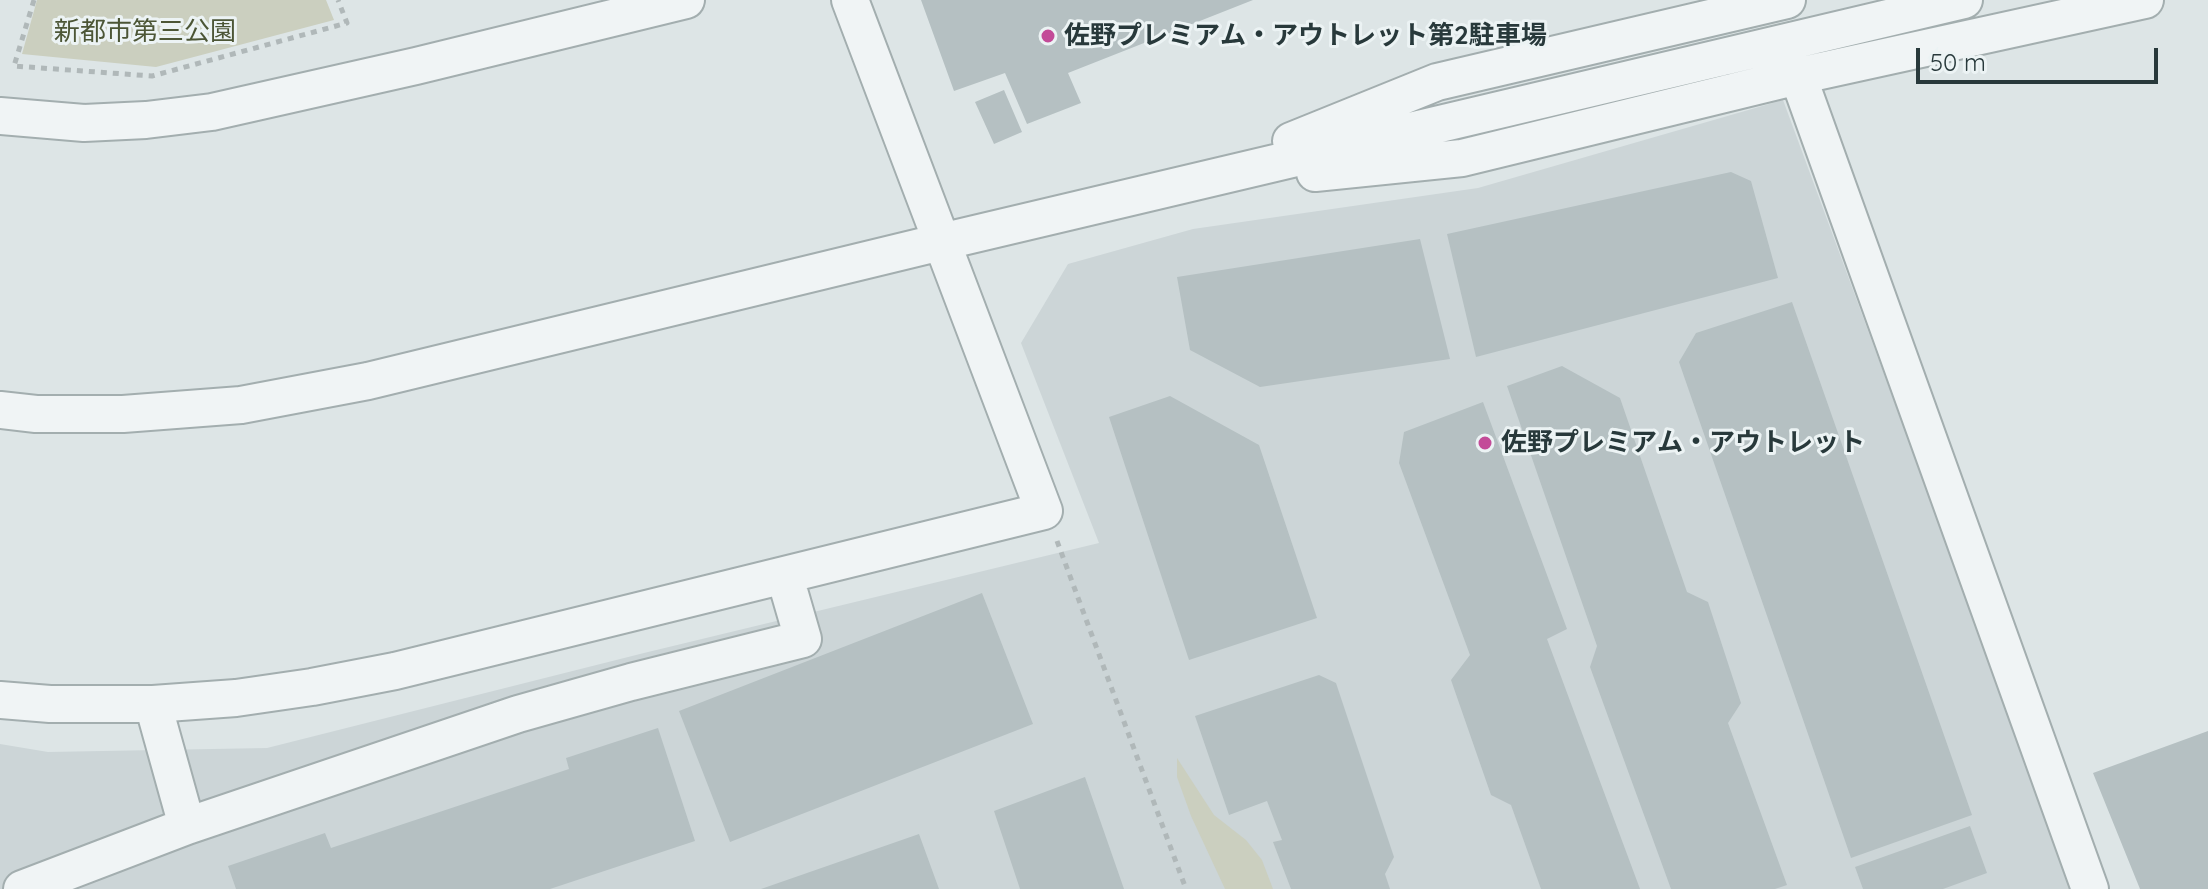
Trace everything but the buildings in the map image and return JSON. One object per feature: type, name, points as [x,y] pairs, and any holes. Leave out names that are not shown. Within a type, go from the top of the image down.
[{"type":"street","points":[[0,116],[84,123],[212,112],[686,0]]},
{"type":"street","points":[[0,700],[50,704],[153,704],[236,698],[312,687],[395,671],[1044,511],[850,0]]},
{"type":"street","points":[[0,410],[36,414],[123,414],[241,405],[368,381],[1964,0]]},
{"type":"street","points":[[1174,188],[1462,158],[1798,76],[2145,0]]},
{"type":"street","points":[[1174,188],[1437,82],[1779,1]]},
{"type":"street","points":[[1798,76],[2090,889]]},
{"type":"street","points":[[22,889],[187,826],[518,714],[803,639],[785,577]]},
{"type":"street","points":[[153,704],[187,826]]},
{"type":"path","points":[[34,0],[14,66],[152,76],[347,23],[338,0]]},
{"type":"path","points":[[1044,511],[1186,889]]},
{"type":"shaded area","name":"佐野プレミアム・アウトレット","points":[[1783,100],[2074,889],[0,889],[0,744],[48,752],[267,748],[1099,543],[1021,343],[1068,264],[1193,229],[1478,188]]},
{"type":"green space","name":"新都市第三公園","points":[[37,0],[326,0],[334,20],[156,67],[22,54]]},
{"type":"green space","points":[[1177,758],[1214,815],[1246,840],[1262,860],[1273,889],[1225,889],[1191,816],[1177,777]]},
{"type":"place","name":"佐野プレミアム・アウトレット第2駐車場","points":[[1048,36]]},
{"type":"place","name":"佐野プレミアム・アウトレット","points":[[1485,443]]}]
